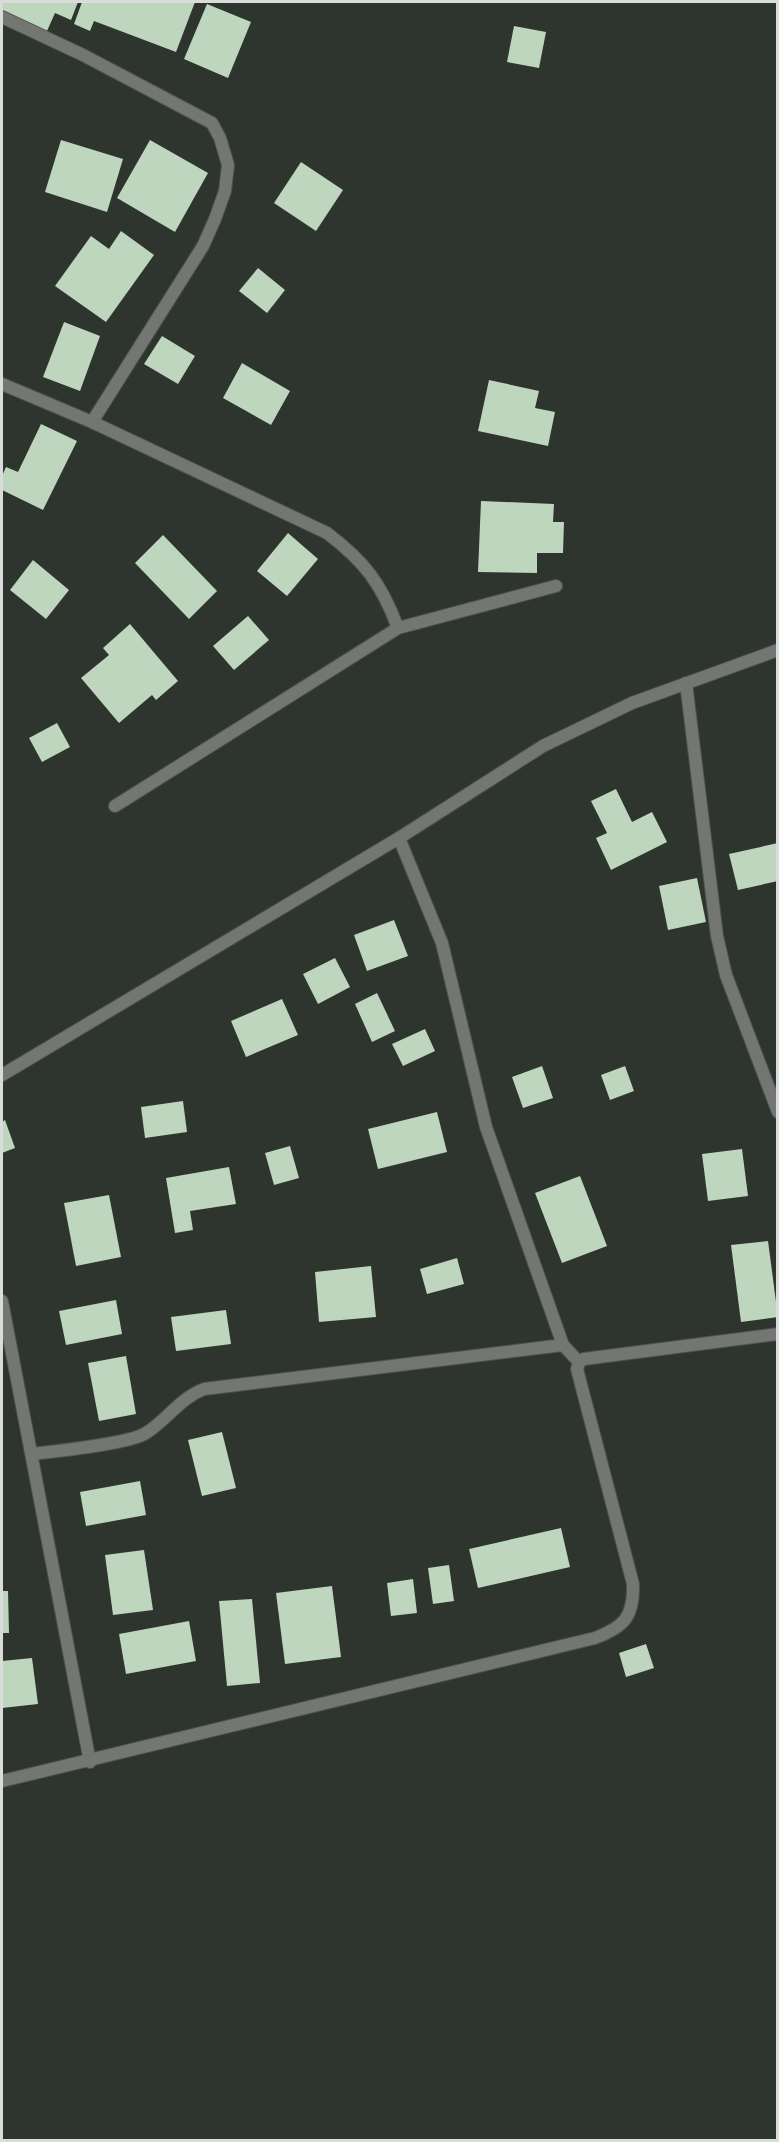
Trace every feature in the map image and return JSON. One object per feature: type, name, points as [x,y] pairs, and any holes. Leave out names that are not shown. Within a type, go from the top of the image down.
[{"type":"street","points":[[2,17],[83,55],[212,123],[220,138],[228,165],[225,191],[203,246],[92,422]]},
{"type":"street","points":[[2,384],[92,422],[327,533],[356,555],[373,575],[388,601],[398,628]]},
{"type":"street","points":[[116,806],[398,628],[556,586]]},
{"type":"street","points":[[2,1075],[399,838],[543,746],[632,703],[777,650]]},
{"type":"street","points":[[686,683],[717,936],[726,975],[777,1112]]},
{"type":"street","points":[[399,838],[442,943],[486,1127],[563,1345],[579,1362]]},
{"type":"street","points":[[2,1301],[90,1762]]},
{"type":"street","points":[[2,1781],[90,1762],[612,1632],[626,1620],[634,1603],[633,1584],[577,1370],[579,1362],[584,1359],[777,1334]]},
{"type":"street","points":[[32,1454],[129,1439],[145,1434],[191,1394],[204,1389],[563,1345]]},
{"type":"building","points":[[2,2],[78,2],[71,20],[55,13],[47,31],[2,12]]},
{"type":"building","points":[[82,2],[195,2],[176,52],[94,21],[90,31],[74,24]]},
{"type":"building","points":[[207,4],[251,22],[228,78],[184,59]]},
{"type":"building","points":[[514,26],[546,32],[539,68],[507,62]]},
{"type":"building","points":[[61,140],[123,159],[107,212],[45,192]]},
{"type":"building","points":[[150,140],[208,173],[175,232],[117,198]]},
{"type":"building","points":[[301,162],[343,190],[316,231],[274,203]]},
{"type":"building","points":[[121,231],[154,255],[106,322],[55,286],[91,236],[109,249]]},
{"type":"building","points":[[258,268],[285,290],[267,313],[239,291]]},
{"type":"building","points":[[64,322],[100,336],[80,391],[43,377]]},
{"type":"building","points":[[162,336],[195,356],[178,384],[144,364]]},
{"type":"building","points":[[242,363],[290,391],[271,425],[223,398]]},
{"type":"building","points":[[489,380],[539,391],[535,408],[555,412],[548,446],[478,431]]},
{"type":"building","points":[[41,424],[77,441],[43,510],[2,490],[2,476],[6,467],[18,472]]},
{"type":"building","points":[[481,501],[554,504],[553,522],[564,522],[563,553],[537,553],[537,573],[478,572]]},
{"type":"building","points":[[288,533],[318,559],[287,596],[257,571]]},
{"type":"building","points":[[163,535],[217,591],[189,619],[135,563]]},
{"type":"building","points":[[33,560],[69,590],[46,619],[10,590]]},
{"type":"building","points":[[248,616],[269,640],[234,670],[213,646]]},
{"type":"building","points":[[130,624],[178,681],[156,700],[152,695],[119,723],[81,678],[109,655],[103,648]]},
{"type":"building","points":[[57,723],[70,747],[42,762],[29,738]]},
{"type":"building","points":[[616,789],[632,822],[652,812],[667,842],[611,870],[596,838],[607,833],[591,801]]},
{"type":"building","points":[[778,843],[778,881],[738,890],[729,854]]},
{"type":"building","points":[[697,878],[706,922],[668,930],[659,886]]},
{"type":"building","points":[[394,920],[408,956],[367,971],[354,935]]},
{"type":"building","points":[[335,958],[350,987],[318,1004],[303,974]]},
{"type":"building","points":[[377,993],[395,1031],[372,1042],[355,1004]]},
{"type":"building","points":[[282,999],[298,1035],[246,1057],[231,1021]]},
{"type":"building","points":[[425,1029],[435,1051],[403,1066],[392,1044]]},
{"type":"building","points":[[542,1066],[553,1098],[523,1108],[512,1077]]},
{"type":"building","points":[[625,1066],[634,1091],[610,1100],[601,1075]]},
{"type":"building","points":[[183,1101],[187,1132],[145,1138],[141,1107]]},
{"type":"building","points":[[437,1112],[447,1152],[378,1169],[368,1129]]},
{"type":"building","points":[[5,1120],[15,1148],[2,1153],[2,1122]]},
{"type":"building","points":[[290,1146],[299,1178],[274,1185],[265,1153]]},
{"type":"building","points":[[742,1149],[748,1196],[708,1201],[702,1154]]},
{"type":"building","points":[[229,1167],[236,1204],[190,1211],[193,1230],[175,1233],[166,1178]]},
{"type":"building","points":[[580,1176],[607,1246],[562,1263],[535,1193]]},
{"type":"building","points":[[109,1195],[121,1257],[76,1266],[64,1203]]},
{"type":"building","points":[[768,1241],[778,1317],[741,1322],[731,1245]]},
{"type":"building","points":[[457,1258],[464,1284],[427,1294],[420,1269]]},
{"type":"building","points":[[371,1266],[376,1317],[319,1322],[315,1272]]},
{"type":"building","points":[[116,1300],[122,1334],[66,1345],[59,1311]]},
{"type":"building","points":[[226,1310],[231,1344],[176,1351],[171,1317]]},
{"type":"building","points":[[126,1356],[136,1414],[99,1421],[88,1363]]},
{"type":"building","points":[[222,1432],[236,1488],[202,1496],[188,1440]]},
{"type":"building","points":[[140,1481],[146,1515],[86,1526],[80,1492]]},
{"type":"building","points":[[561,1528],[570,1567],[478,1588],[469,1549]]},
{"type":"building","points":[[144,1550],[153,1610],[113,1615],[105,1555]]},
{"type":"building","points":[[449,1565],[454,1601],[433,1604],[428,1568]]},
{"type":"building","points":[[413,1579],[417,1613],[391,1616],[387,1583]]},
{"type":"building","points":[[332,1586],[341,1657],[285,1664],[276,1593]]},
{"type":"building","points":[[2,1591],[8,1591],[9,1633],[2,1633]]},
{"type":"building","points":[[252,1599],[260,1683],[227,1686],[219,1601]]},
{"type":"building","points":[[189,1621],[196,1661],[126,1674],[119,1634]]},
{"type":"building","points":[[646,1644],[654,1668],[626,1677],[619,1653]]},
{"type":"building","points":[[32,1658],[38,1704],[2,1708],[2,1661]]}]
